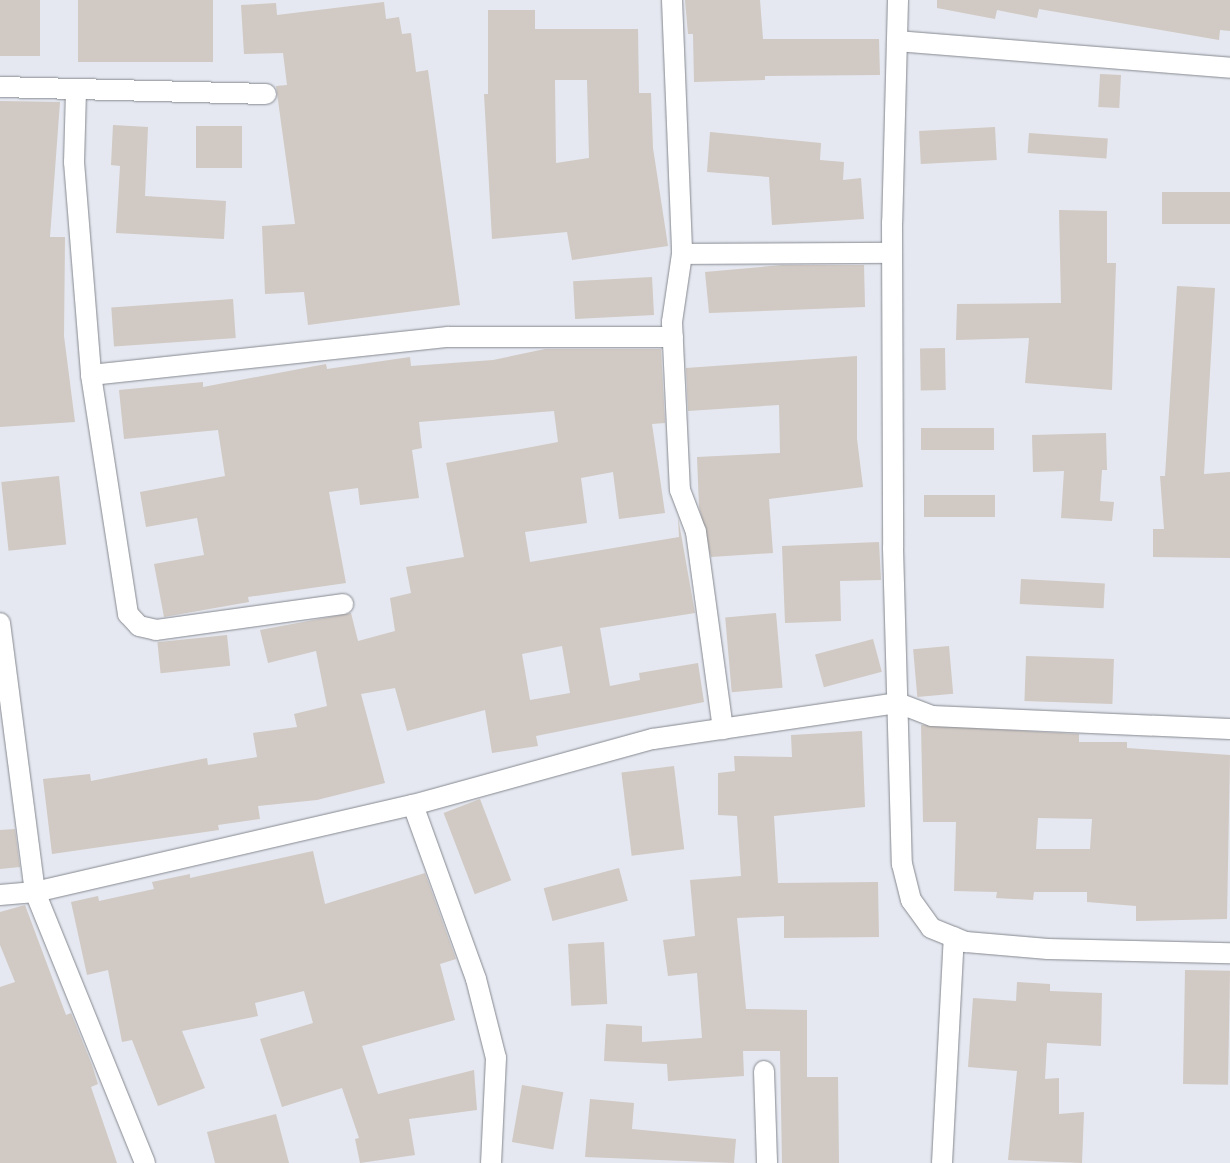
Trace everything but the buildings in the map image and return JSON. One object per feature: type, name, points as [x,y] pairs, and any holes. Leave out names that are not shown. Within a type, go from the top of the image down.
[{"type":"street","points":[[672,0],[682,254],[673,337],[680,490],[696,532],[723,729]]},
{"type":"street","points":[[898,0],[892,253],[898,703],[902,864],[911,900],[931,928],[954,937],[1048,949],[1230,953]]},
{"type":"street","points":[[897,41],[1230,68]]},
{"type":"street","points":[[0,87],[76,91],[266,94]]},
{"type":"street","points":[[76,91],[74,162],[91,375],[128,614],[138,626],[156,630],[343,604]]},
{"type":"street","points":[[682,254],[892,253]]},
{"type":"street","points":[[91,375],[448,337],[673,337]]},
{"type":"street","points":[[0,622],[35,892],[145,1163]]},
{"type":"street","points":[[0,895],[35,892],[413,805],[653,739],[898,703],[932,716],[1230,729]]},
{"type":"street","points":[[413,805],[476,979],[496,1058],[491,1163]]},
{"type":"street","points":[[942,1163],[954,937]]},
{"type":"street","points":[[764,1071],[767,1163]]}]
